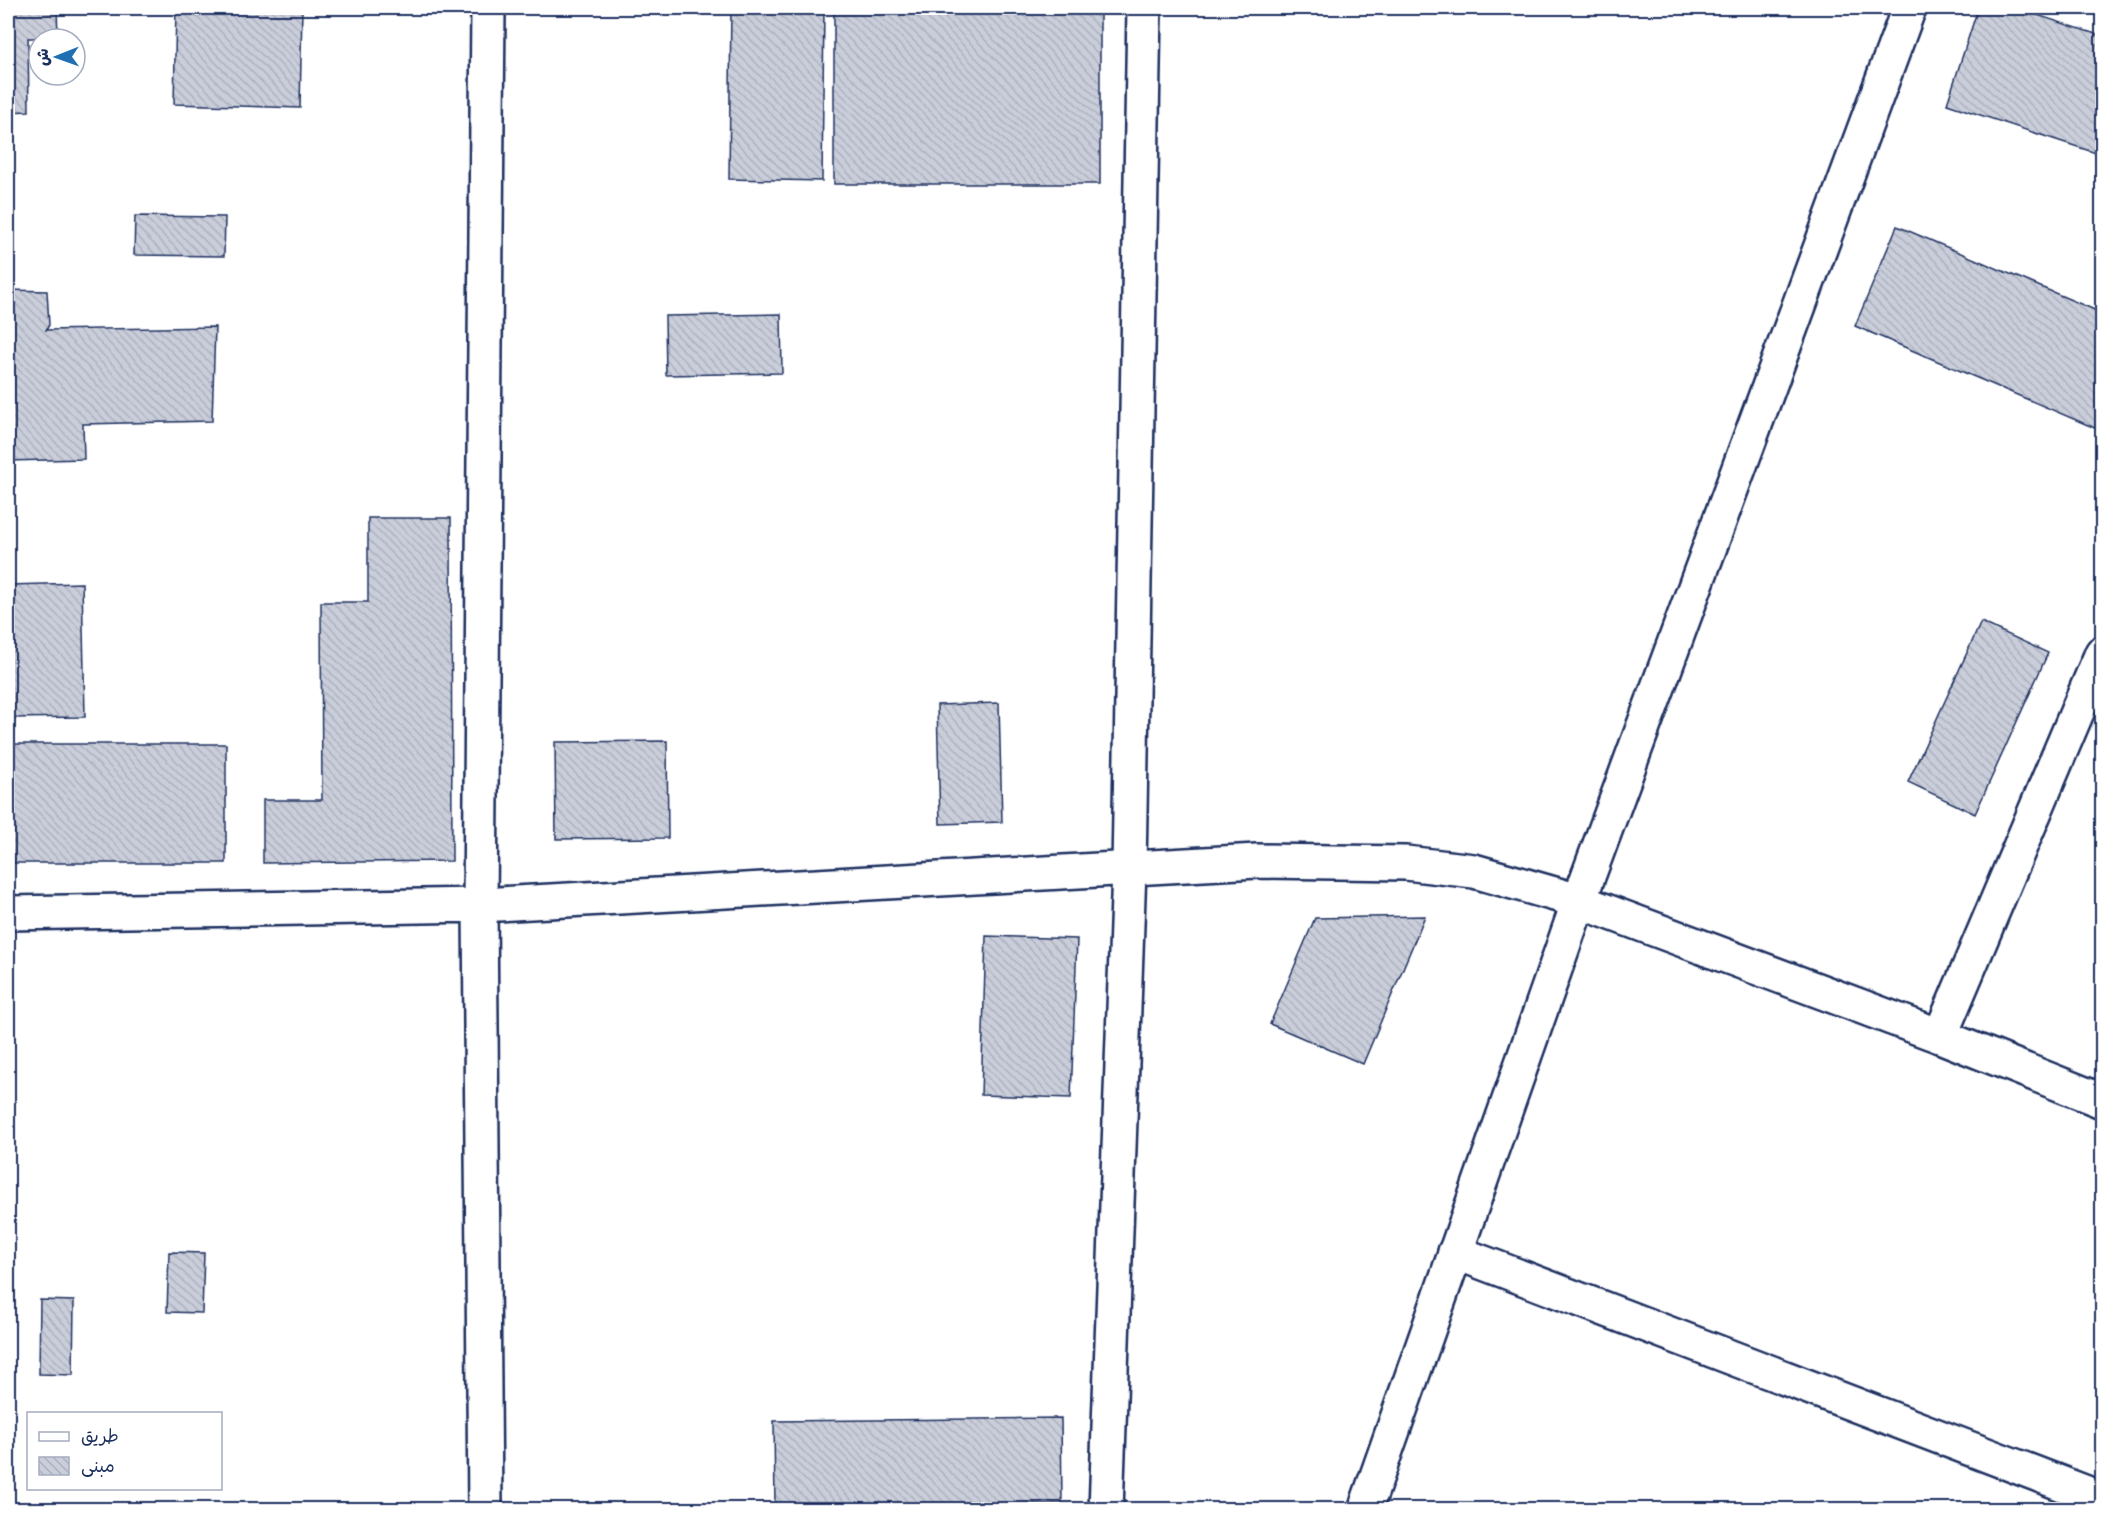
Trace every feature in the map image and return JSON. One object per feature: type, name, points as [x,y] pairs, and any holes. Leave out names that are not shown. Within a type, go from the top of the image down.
[{"type":"street","points":[[485,1509],[480,905],[488,8]]},
{"type":"street","points":[[1106,1509],[1129,869],[1144,8]]},
{"type":"street","points":[[1365,1509],[1579,901],[1909,8]]},
{"type":"street","points":[[1940,1036],[2103,653]]},
{"type":"street","points":[[8,913],[480,905],[1257,861],[1406,863],[1474,872],[1579,901],[1940,1036],[2103,1101]]},
{"type":"street","points":[[1455,1252],[2096,1496]]},
{"type":"building","points":[[8,8],[57,8],[58,27],[27,27],[29,111],[8,112]]},
{"type":"building","points":[[176,8],[302,8],[300,108],[174,104]]},
{"type":"building","points":[[731,8],[824,8],[822,181],[729,179]]},
{"type":"building","points":[[834,8],[1100,8],[1100,184],[834,184]]},
{"type":"building","points":[[1978,8],[2016,8],[2102,36],[2102,155],[1947,104]]},
{"type":"building","points":[[135,216],[225,217],[224,256],[134,255]]},
{"type":"building","points":[[1897,226],[2102,313],[2102,431],[1855,326]]},
{"type":"building","points":[[8,290],[47,291],[49,325],[46,330],[215,327],[212,421],[83,424],[84,459],[8,461]]},
{"type":"building","points":[[781,314],[782,373],[666,375],[665,316]]},
{"type":"building","points":[[368,518],[451,518],[452,861],[263,863],[263,800],[322,800],[321,602],[368,602]]},
{"type":"building","points":[[82,583],[85,717],[8,718],[8,585]]},
{"type":"building","points":[[1981,622],[2048,653],[1975,814],[1908,782]]},
{"type":"building","points":[[999,703],[1002,822],[940,824],[937,705]]},
{"type":"building","points":[[667,741],[668,838],[556,839],[555,742]]},
{"type":"building","points":[[8,744],[226,744],[226,863],[8,863]]},
{"type":"building","points":[[1425,916],[1363,1064],[1270,1024],[1315,918]]},
{"type":"building","points":[[986,936],[1077,939],[1071,1098],[981,1095]]},
{"type":"building","points":[[169,1252],[204,1253],[202,1313],[167,1312]]},
{"type":"building","points":[[40,1300],[74,1301],[73,1375],[39,1374]]},
{"type":"building","points":[[8,1328],[10,1374],[8,1374]]},
{"type":"building","points":[[1061,1418],[1062,1504],[775,1507],[774,1421]]}]
